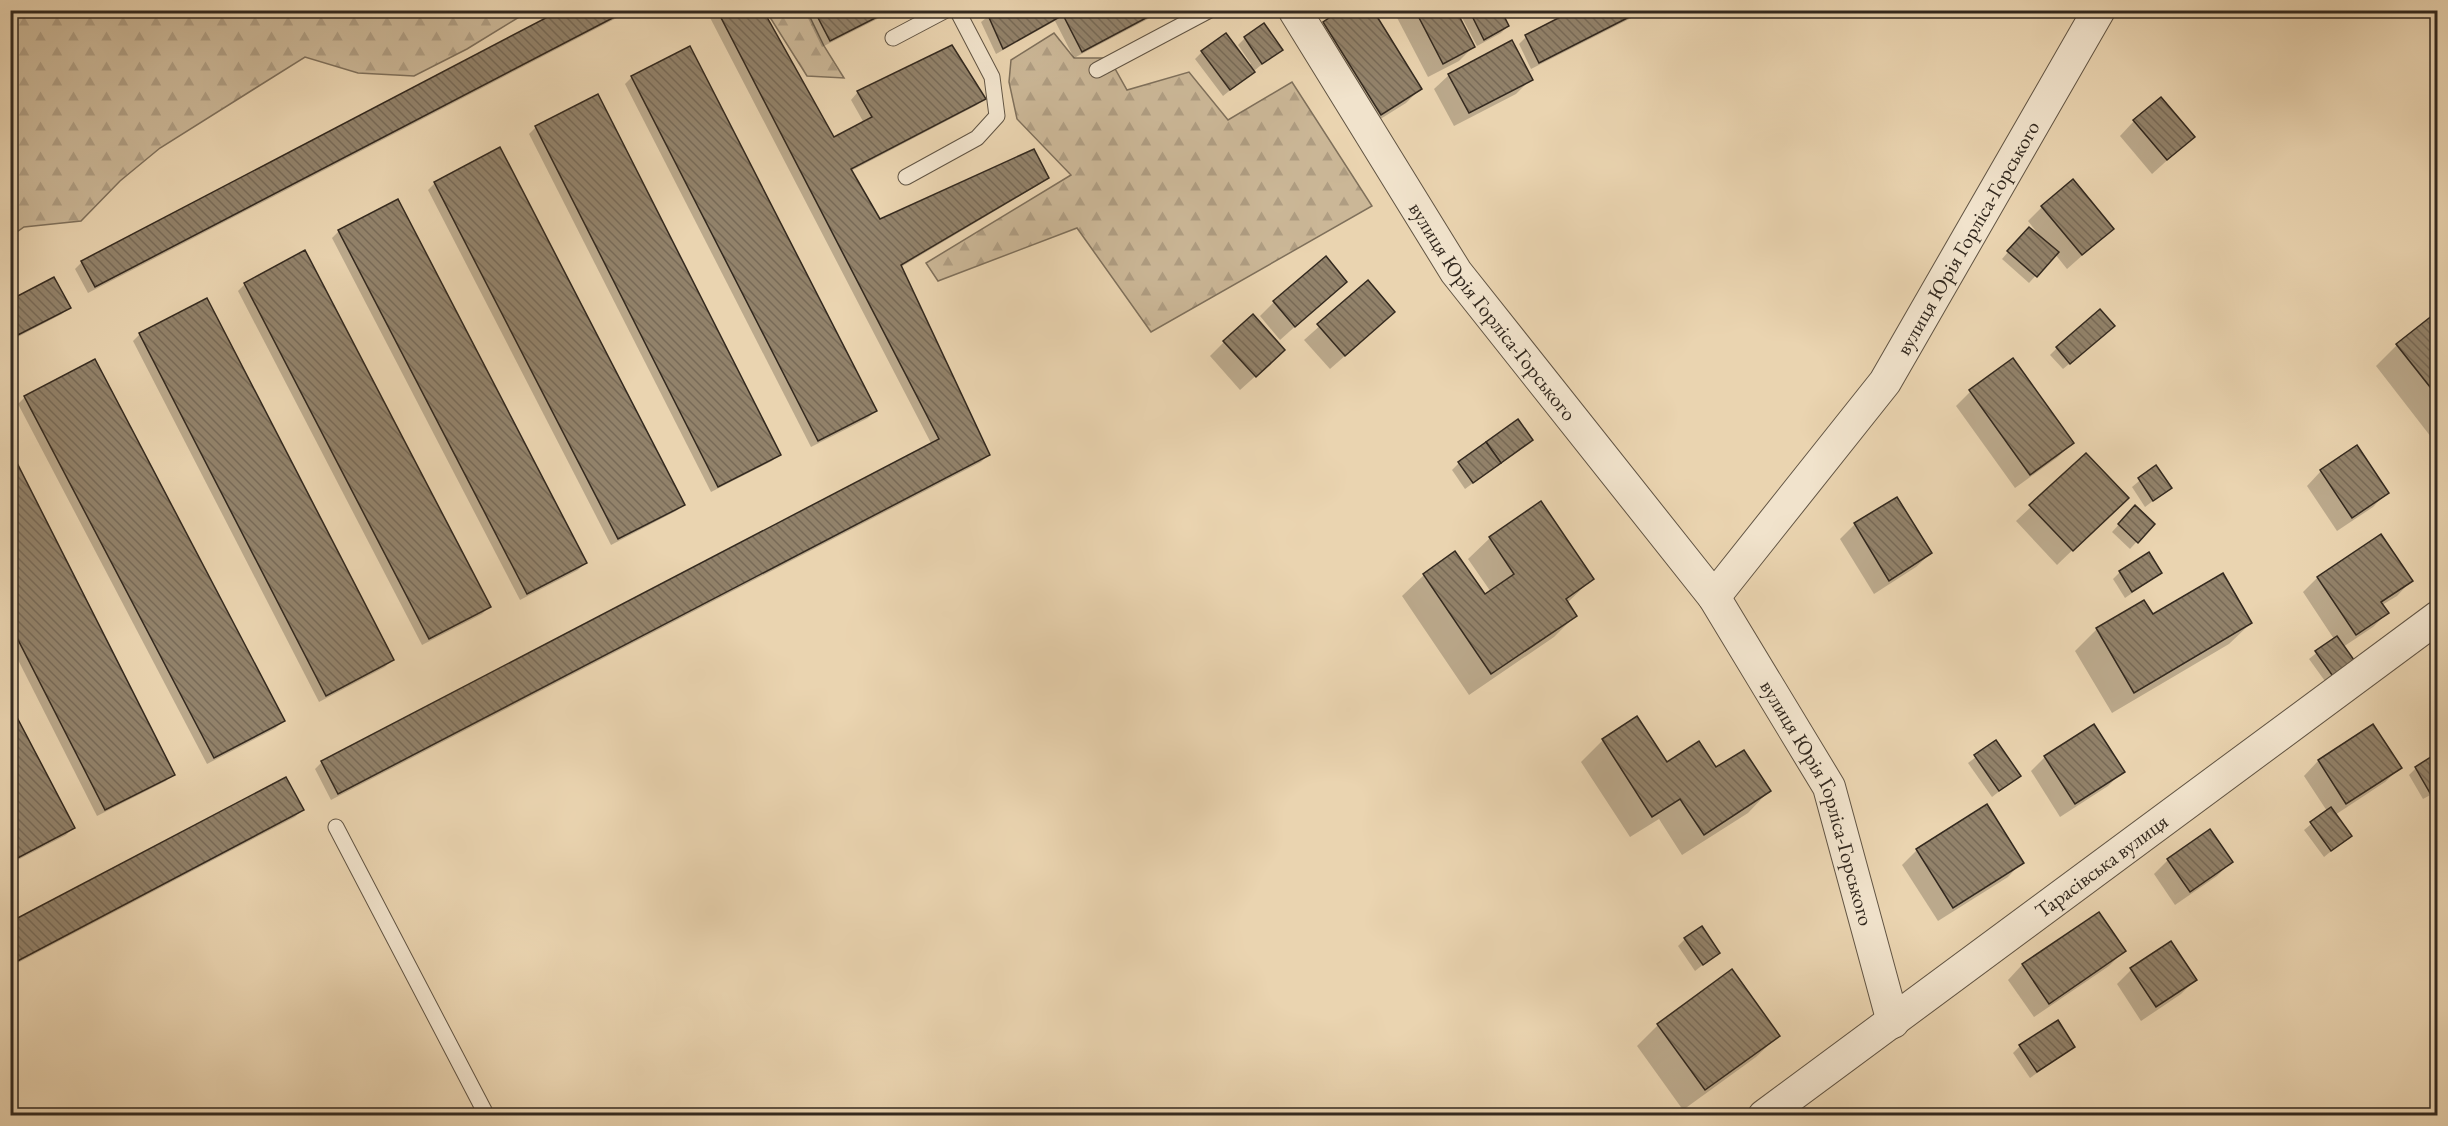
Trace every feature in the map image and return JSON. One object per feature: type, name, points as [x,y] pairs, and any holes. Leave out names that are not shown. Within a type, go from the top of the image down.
[{"type":"street","name":"вулиця Юрія Горліса-Горського","points":[[1714,597],[1885,382],[2098,10]]},
{"type":"street","name":"вулиця Юрія Горліса-Горського","points":[[1295,11],[1456,272],[1714,597],[1829,786],[1893,1022]]},
{"type":"street","name":"Тарасівська вулиця","points":[[1764,1116],[2438,617]]},
{"type":"lane","points":[[893,38],[946,10]]},
{"type":"lane","points":[[906,177],[977,138],[997,116],[992,77],[957,10]]},
{"type":"lane","points":[[1097,70],[1210,10]]},
{"type":"lane","points":[[336,827],[487,1116]]},
{"type":"green space","points":[[11,10],[529,11],[467,49],[414,76],[358,73],[305,57],[160,148],[120,181],[81,221],[24,227],[11,236]]},
{"type":"green space","points":[[766,11],[807,11],[824,46],[844,78],[807,76]]},
{"type":"green space","points":[[1054,33],[1074,58],[1109,58],[1127,90],[1189,72],[1228,120],[1292,82],[1372,206],[1151,332],[1077,228],[938,281],[926,263],[1071,175],[1017,119],[1009,82],[1011,60]]},
{"type":"building","points":[[561,10],[628,10],[95,287],[81,261]]},
{"type":"building","points":[[717,10],[763,10],[834,137],[872,117],[857,91],[952,45],[986,99],[851,169],[880,219],[1034,149],[1049,178],[901,265],[990,455],[338,794],[321,761],[939,439]]},
{"type":"building","points":[[814,10],[891,10],[830,41]]},
{"type":"building","points":[[992,10],[1161,10],[1082,52],[1063,15],[1003,49],[987,13]]},
{"type":"building","points":[[1341,10],[1373,10],[1422,89],[1381,115],[1323,22]]},
{"type":"building","points":[[1415,10],[1456,10],[1475,47],[1443,64]]},
{"type":"building","points":[[1469,10],[1501,10],[1509,26],[1484,40]]},
{"type":"building","points":[[1574,10],[1643,10],[1539,63],[1525,35]]},
{"type":"building","points":[[1264,23],[1283,50],[1262,64],[1244,37]]},
{"type":"building","points":[[1226,33],[1255,72],[1230,90],[1201,51]]},
{"type":"building","points":[[1512,40],[1533,80],[1469,113],[1448,74]]},
{"type":"building","points":[[690,46],[877,411],[818,441],[631,76]]},
{"type":"building","points":[[598,94],[781,455],[718,487],[535,126]]},
{"type":"building","points":[[2161,97],[2195,137],[2167,160],[2133,120]]},
{"type":"building","points":[[500,147],[685,505],[618,539],[434,182]]},
{"type":"building","points":[[2073,179],[2114,229],[2082,255],[2041,206]]},
{"type":"building","points":[[398,199],[587,563],[527,594],[338,230]]},
{"type":"building","points":[[2029,227],[2059,252],[2037,277],[2007,251]]},
{"type":"building","points":[[305,250],[491,607],[429,639],[244,283]]},
{"type":"building","points":[[1326,256],[1347,282],[1295,327],[1273,301]]},
{"type":"building","points":[[54,277],[71,308],[10,339],[10,300]]},
{"type":"building","points":[[1368,280],[1395,312],[1345,356],[1317,324]]},
{"type":"building","points":[[207,298],[394,660],[326,696],[139,333]]},
{"type":"building","points":[[2100,309],[2115,326],[2070,364],[2056,347]]},
{"type":"building","points":[[2438,311],[2438,397],[2396,344]]},
{"type":"building","points":[[1253,314],[1285,350],[1256,377],[1223,341]]},
{"type":"building","points":[[2013,358],[2074,443],[2030,475],[1969,390]]},
{"type":"building","points":[[95,359],[285,721],[214,758],[24,396]]},
{"type":"building","points":[[1518,419],[1533,440],[1501,463],[1486,442]]},
{"type":"building","points":[[1486,442],[1501,463],[1473,483],[1458,462]]},
{"type":"building","points":[[2357,445],[2389,493],[2352,518],[2320,470]]},
{"type":"building","points":[[10,449],[175,775],[105,810],[10,624]]},
{"type":"building","points":[[2086,453],[2129,498],[2073,551],[2029,505]]},
{"type":"building","points":[[2156,465],[2172,488],[2153,501],[2138,478]]},
{"type":"building","points":[[1897,497],[1932,553],[1889,581],[1854,523]]},
{"type":"building","points":[[1541,501],[1594,579],[1566,599],[1577,616],[1491,674],[1423,574],[1455,551],[1485,594],[1514,574],[1489,537]]},
{"type":"building","points":[[2135,505],[2155,524],[2138,543],[2118,524]]},
{"type":"building","points":[[2381,534],[2413,581],[2381,602],[2389,613],[2356,635],[2317,577]]},
{"type":"building","points":[[2149,552],[2162,573],[2132,592],[2119,571]]},
{"type":"building","points":[[2223,573],[2252,623],[2134,693],[2096,628],[2144,600],[2153,614]]},
{"type":"building","points":[[2337,636],[2359,667],[2337,682],[2315,651]]},
{"type":"building","points":[[10,704],[75,828],[12,861],[10,857]]},
{"type":"building","points":[[1637,716],[1667,762],[1699,741],[1716,767],[1744,750],[1771,791],[1704,835],[1680,799],[1652,817],[1602,739]]},
{"type":"building","points":[[2094,724],[2125,772],[2075,804],[2044,756]]},
{"type":"building","points":[[2373,724],[2402,768],[2346,804],[2318,760]]},
{"type":"building","points":[[1996,740],[2021,776],[1999,791],[1974,755]]},
{"type":"building","points":[[2437,753],[2438,789],[2430,793],[2415,767]]},
{"type":"building","points":[[286,777],[304,810],[10,965],[10,922]]},
{"type":"building","points":[[1987,804],[2024,863],[1953,908],[1916,849]]},
{"type":"building","points":[[2331,807],[2352,836],[2331,851],[2310,822]]},
{"type":"building","points":[[2210,829],[2233,862],[2190,892],[2167,859]]},
{"type":"building","points":[[2099,912],[2126,951],[2049,1004],[2022,964]]},
{"type":"building","points":[[1702,926],[1720,953],[1703,965],[1684,938]]},
{"type":"building","points":[[2171,941],[2197,980],[2156,1007],[2130,968]]},
{"type":"building","points":[[1732,969],[1780,1036],[1705,1090],[1657,1024]]},
{"type":"building","points":[[2058,1020],[2075,1047],[2037,1072],[2019,1045]]}]
